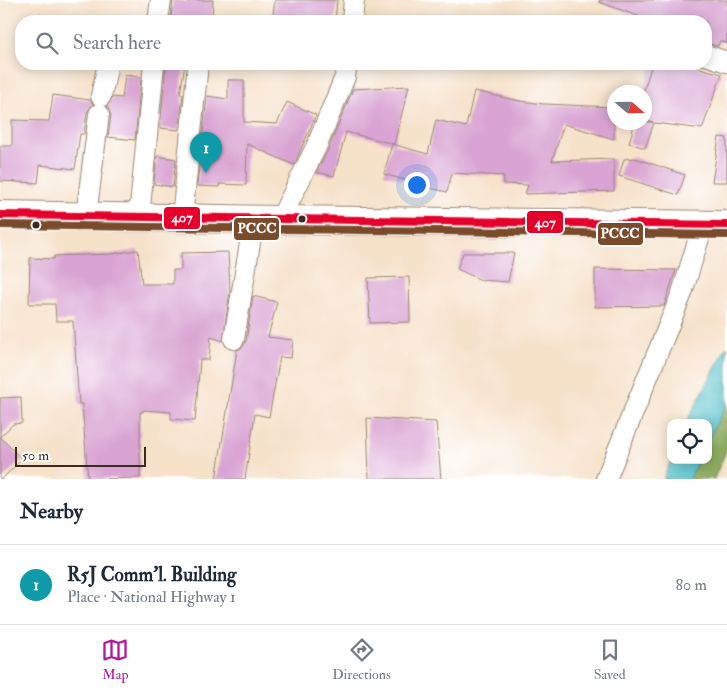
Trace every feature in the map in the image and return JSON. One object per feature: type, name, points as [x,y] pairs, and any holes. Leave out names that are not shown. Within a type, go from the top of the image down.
[{"type":"highway","points":[[0,215],[715,225]]},
{"type":"street","points":[[159,15],[160,0]]},
{"type":"street","points":[[353,15],[354,0]]},
{"type":"street","points":[[712,57],[727,62]]},
{"type":"street","points":[[86,216],[101,88],[106,70]]},
{"type":"street","points":[[139,217],[153,70]]},
{"type":"street","points":[[182,218],[197,70]]},
{"type":"street","points":[[234,339],[267,220],[317,145],[345,77],[346,70]]},
{"type":"street","points":[[606,479],[682,293],[715,225]]},
{"type":"green space","points":[[727,404],[727,449],[714,479],[690,479],[696,464],[712,464],[712,432]]},
{"type":"water","points":[[727,346],[727,404],[712,432],[712,419],[688,419]]},
{"type":"water","points":[[669,464],[696,464],[690,479],[663,479]]},
{"type":"building","points":[[173,0],[190,2],[190,0],[213,0],[212,15],[171,15]]},
{"type":"building","points":[[275,0],[337,0],[336,15],[273,15]]},
{"type":"building","points":[[600,0],[727,0],[727,43],[720,41],[718,46],[712,44],[712,15],[635,15],[599,2]]},
{"type":"building","points":[[165,70],[184,70],[180,94],[183,94],[179,130],[160,128]]},
{"type":"building","points":[[650,70],[707,70],[722,74],[702,129],[654,123],[652,129],[652,85],[646,85]]},
{"type":"building","points":[[125,75],[141,77],[135,140],[108,137],[111,115],[107,106],[113,97],[122,98]]},
{"type":"building","points":[[228,80],[244,80],[244,122],[277,124],[287,102],[316,115],[294,165],[247,144],[246,185],[219,184],[219,187],[197,186],[207,96],[228,99]]},
{"type":"building","points":[[409,86],[394,144],[346,132],[334,176],[316,173],[328,150],[353,89]]},
{"type":"building","points":[[474,91],[544,104],[607,107],[607,130],[614,130],[614,139],[564,124],[552,161],[614,159],[614,191],[525,194],[528,185],[503,184],[504,176],[452,173],[447,192],[384,174],[392,144],[428,154],[436,120],[466,127]]},
{"type":"building","points":[[53,95],[90,100],[93,104],[87,112],[84,134],[80,134],[75,169],[40,165],[38,183],[0,181],[0,146],[12,146],[12,120],[49,121]]},
{"type":"building","points":[[633,130],[651,130],[645,148],[629,143]]},
{"type":"building","points":[[719,137],[727,138],[727,182],[712,182]]},
{"type":"building","points":[[157,156],[176,159],[173,187],[154,184]]},
{"type":"building","points":[[635,158],[685,175],[678,195],[619,176],[624,159]]},
{"type":"building","points":[[138,250],[142,284],[173,284],[173,270],[181,270],[181,253],[228,252],[230,290],[223,341],[211,337],[209,360],[200,360],[195,421],[171,419],[171,412],[143,410],[143,412],[140,412],[140,478],[88,479],[82,404],[79,404],[73,321],[56,321],[55,304],[29,304],[30,258],[54,259],[54,256],[111,254]]},
{"type":"building","points":[[463,253],[514,253],[508,282],[481,280],[457,269]]},
{"type":"building","points":[[595,269],[676,270],[664,306],[595,307]]},
{"type":"building","points":[[409,277],[410,322],[370,323],[368,278]]},
{"type":"building","points":[[253,296],[277,302],[268,337],[293,340],[291,358],[280,357],[269,417],[255,414],[245,479],[216,479],[237,350],[243,347],[246,341]]},
{"type":"building","points":[[21,397],[22,423],[13,424],[0,437],[0,398]]},
{"type":"building","points":[[367,418],[436,422],[441,479],[369,479]]},
{"type":"building","points":[[0,437],[22,459],[2,479],[0,479]]},
{"type":"transit line","name":"407","points":[[0,215],[727,225]]},
{"type":"transit line","name":"PCCC","points":[[0,225],[727,235]]},
{"type":"place","name":"R5J Comm'l. Building","points":[[206,173]]}]
